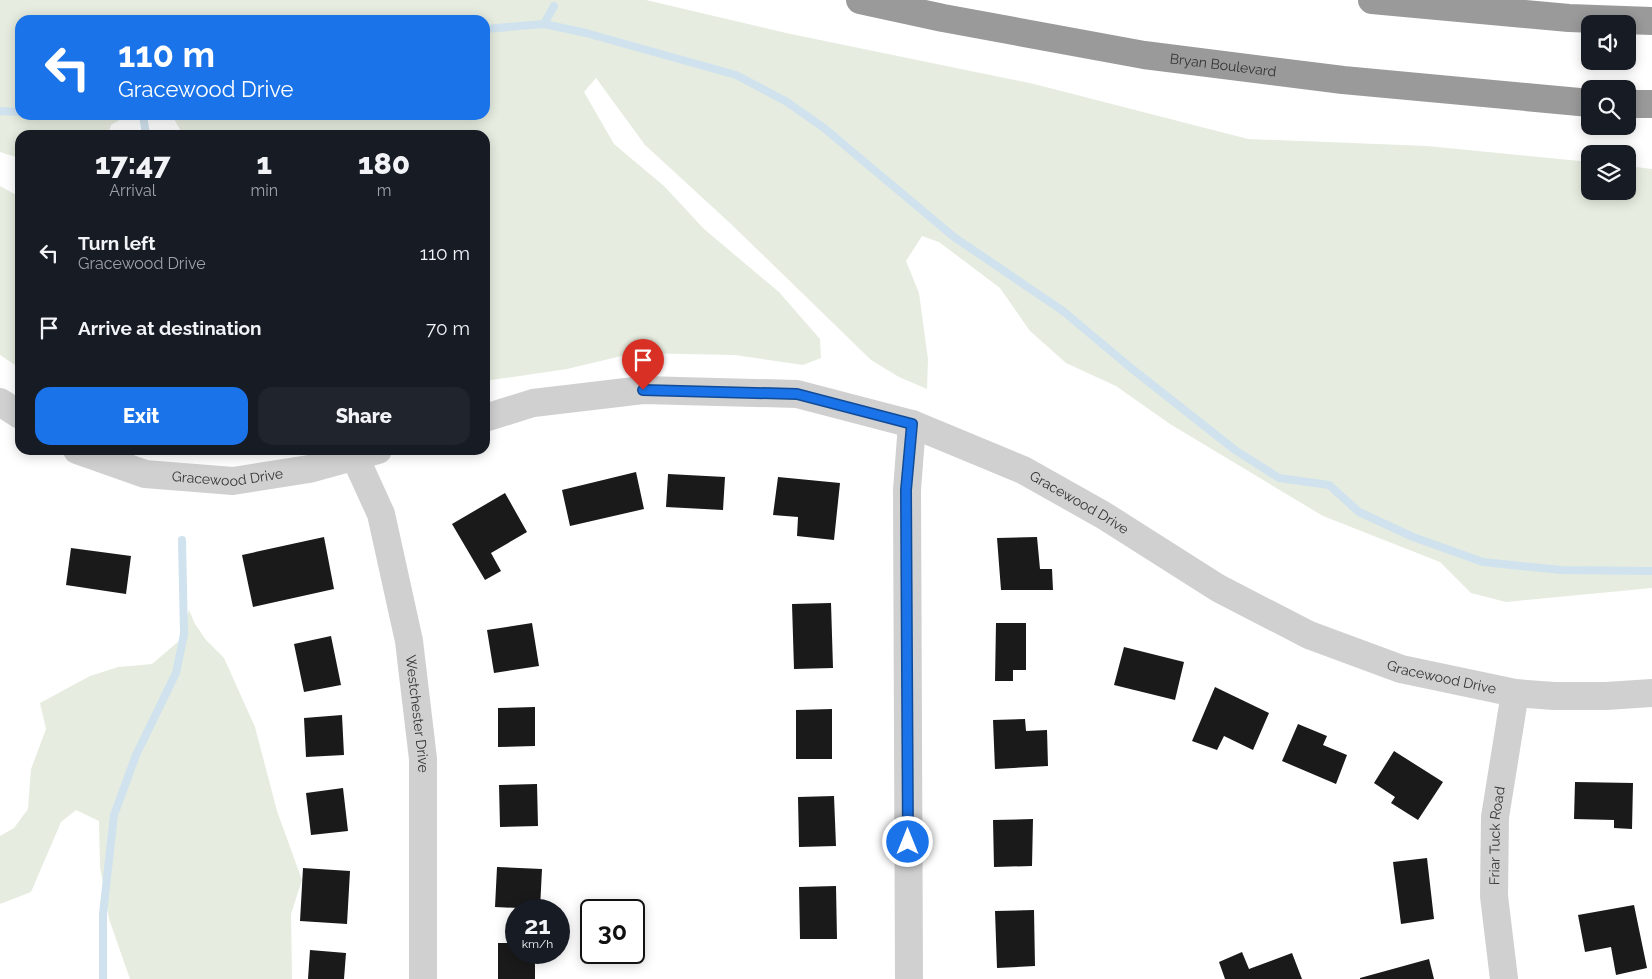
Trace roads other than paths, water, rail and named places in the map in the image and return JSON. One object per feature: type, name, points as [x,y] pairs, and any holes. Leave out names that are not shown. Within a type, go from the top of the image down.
[{"type":"highway","name":"Bryan Boulevard","points":[[860,0],[952,20],[1144,55],[1343,80],[1581,101]]},
{"type":"highway","points":[[1372,0],[1569,18],[1652,21]]},
{"type":"highway","points":[[1636,104],[1652,104]]},
{"type":"street","name":"Gracewood Drive","points":[[490,416],[533,403],[643,390],[797,394],[912,424],[1024,470],[1103,515],[1218,588],[1309,635],[1401,669],[1515,693],[1554,696],[1606,696],[1652,693]]},
{"type":"street","points":[[0,402],[15,412]]},
{"type":"street","points":[[909,979],[906,490],[912,424]]},
{"type":"street","name":"Gracewood Drive","points":[[91,455],[145,474],[233,481],[309,469],[363,455]]},
{"type":"street","name":"Westchester Drive","points":[[367,455],[409,641],[423,759],[423,979]]},
{"type":"street","name":"Friar Tuck Road","points":[[1504,979],[1494,896],[1495,817],[1515,693]]},
{"type":"waterway","points":[[544,24],[554,6]]},
{"type":"waterway","points":[[490,29],[544,24],[586,33],[736,75],[787,102],[824,128],[954,237],[1063,311],[1131,368],[1235,450],[1279,478],[1329,485],[1359,512],[1413,537],[1483,562],[1561,570],[1652,571]]},
{"type":"waterway","points":[[0,111],[15,112]]},
{"type":"waterway","points":[[144,120],[145,130]]},
{"type":"waterway","points":[[103,979],[103,914],[114,815],[136,755],[176,673],[184,634],[182,540]]}]
